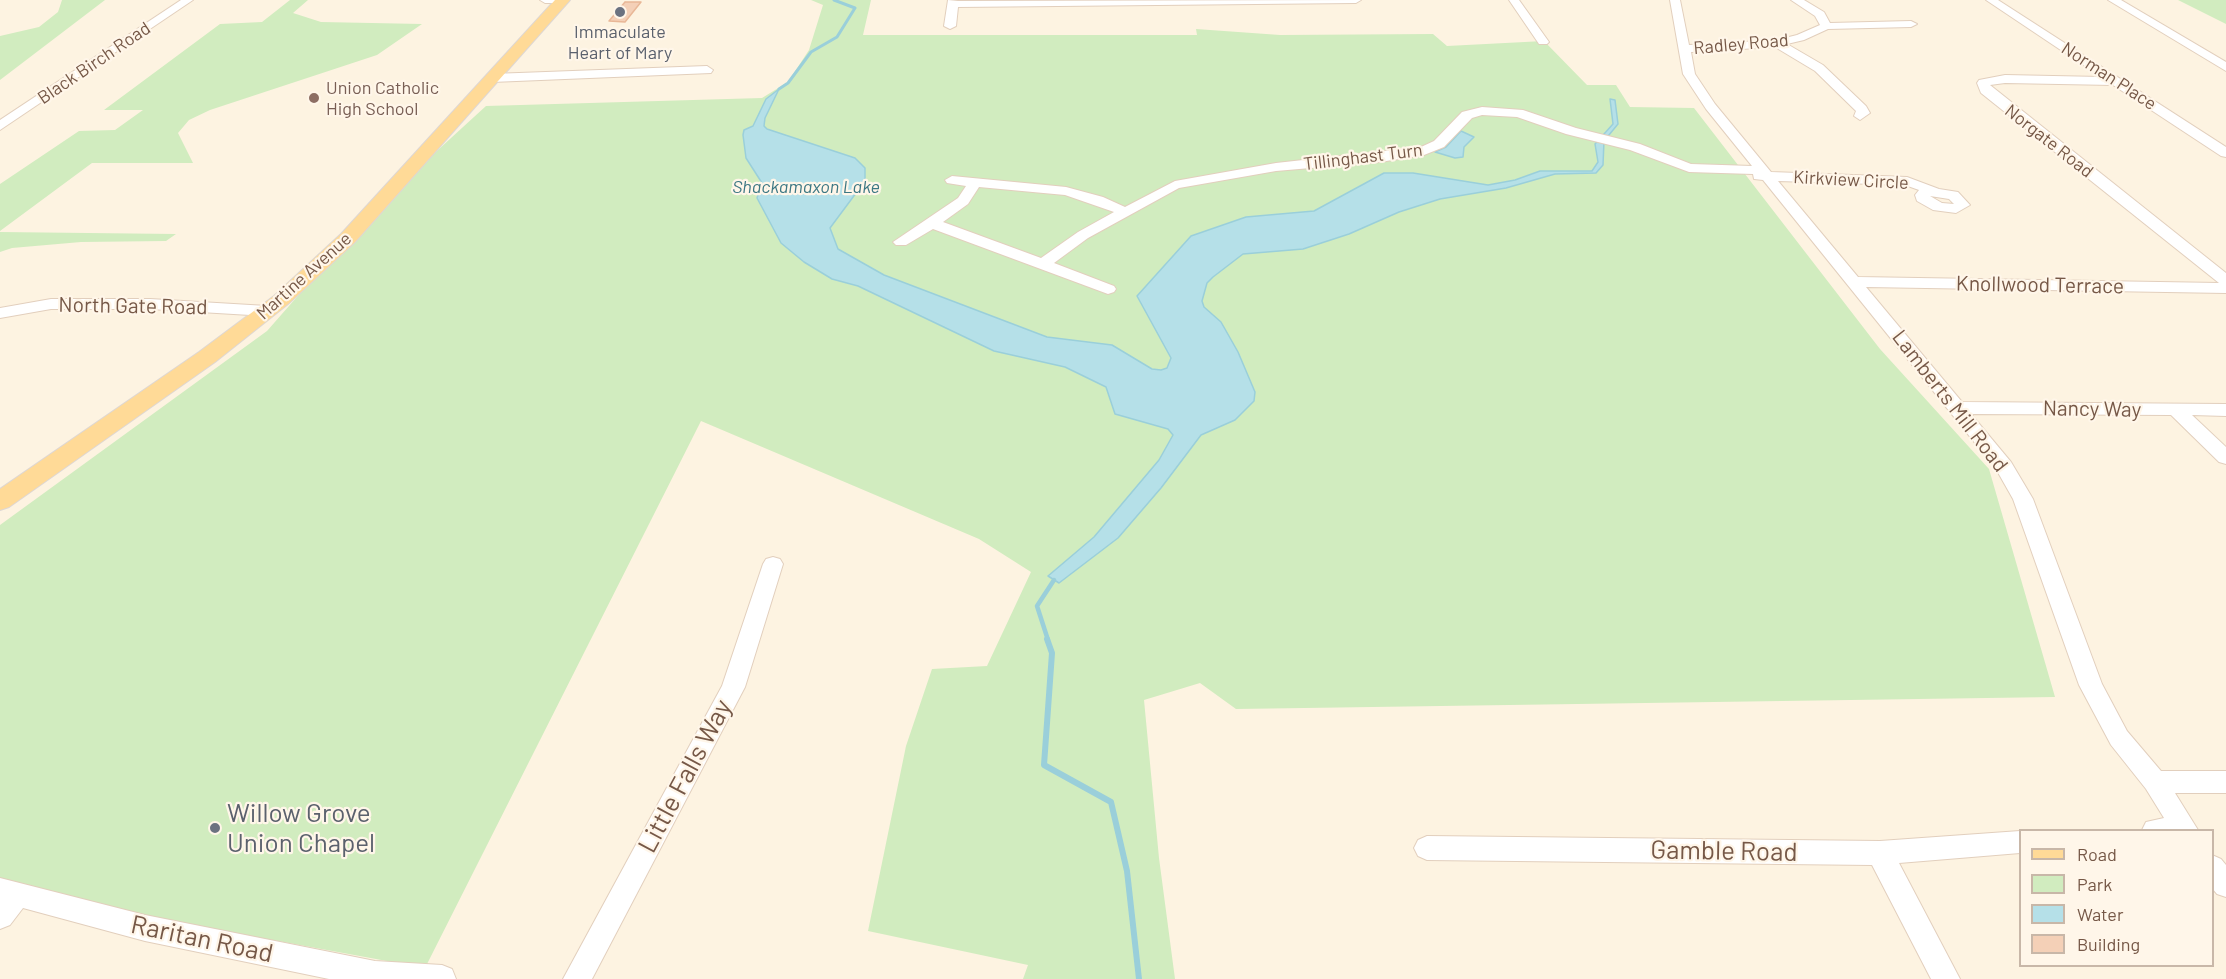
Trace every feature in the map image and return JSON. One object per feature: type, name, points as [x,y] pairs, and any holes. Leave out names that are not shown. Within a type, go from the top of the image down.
[{"type":"main road","name":"Martine Avenue","points":[[0,501],[207,357],[267,311],[348,238],[563,0]]},
{"type":"street","name":"Black Birch Road","points":[[0,126],[188,0]]},
{"type":"street","points":[[545,0],[563,0]]},
{"type":"street","points":[[950,26],[952,2],[1356,0]]},
{"type":"street","points":[[1514,0],[1543,42]]},
{"type":"street","name":"Lamberts Mill Road","points":[[1675,0],[1689,74],[1699,89],[2004,466],[2023,499],[2091,685],[2120,738],[2155,782],[2184,829]]},
{"type":"street","name":"Radley Road","points":[[1683,49],[1777,43],[1800,38],[1826,26],[1820,14],[1796,0]]},
{"type":"street","name":"Norman Place","points":[[1991,0],[2226,153]]},
{"type":"street","points":[[2112,0],[2226,66]]},
{"type":"street","points":[[1826,26],[1911,24]]},
{"type":"street","points":[[1777,43],[1819,68],[1862,109],[1864,113],[1860,116]]},
{"type":"street","points":[[492,78],[707,70]]},
{"type":"street","name":"Norgate Road","points":[[2118,81],[2005,79],[1983,83],[1985,90],[2226,281]]},
{"type":"street","name":"Tillinghast Turn","points":[[1043,264],[1083,235],[1183,183],[1283,166],[1380,158],[1424,151],[1439,144],[1467,115],[1482,111],[1518,113],[1571,131],[1625,144],[1669,166],[1690,172],[1765,173]]},
{"type":"street","name":"Kirkview Circle","points":[[1765,173],[1894,180],[1922,185],[1934,191]]},
{"type":"street","points":[[952,180],[1066,191],[1098,200],[1125,212]]},
{"type":"street","points":[[902,243],[963,201],[976,181]]},
{"type":"street","points":[[932,223],[1108,289]]},
{"type":"street","name":"Knollwood Terrace","points":[[1854,282],[2226,288]]},
{"type":"street","name":"North Gate Road","points":[[0,313],[51,304],[150,304],[267,311]]},
{"type":"street","name":"Nancy Way","points":[[1958,408],[2226,411]]},
{"type":"street","points":[[2176,410],[2226,458]]},
{"type":"street","name":"Little Falls Way","points":[[577,979],[733,687],[773,564]]},
{"type":"street","points":[[2155,782],[2226,782]]},
{"type":"street","name":"Gamble Road","points":[[1427,848],[1880,853],[2019,842]]},
{"type":"street","points":[[1880,853],[1946,979]]},
{"type":"street","points":[[2214,870],[2226,885]]},
{"type":"street","points":[[0,916],[9,892]]},
{"type":"street","name":"Raritan Road","points":[[9,892],[145,928],[375,975],[442,979]]},
{"type":"green space","points":[[62,0],[105,0],[0,80],[0,36],[39,27],[58,12]]},
{"type":"green space","points":[[290,0],[308,0],[293,13],[321,22],[422,24],[377,55],[210,110],[189,120],[178,133],[193,163],[92,163],[0,231],[0,184],[79,131],[115,130],[143,110],[104,110],[220,24],[262,22]]},
{"type":"green space","points":[[811,0],[871,0],[863,35],[1197,35],[1196,29],[1280,35],[1433,34],[1447,46],[1544,41],[1587,85],[1616,85],[1630,107],[1694,108],[1880,349],[1989,469],[2055,697],[1236,709],[1200,683],[1144,700],[1159,858],[1175,979],[1023,979],[1028,965],[868,931],[906,746],[932,669],[987,666],[1031,572],[979,539],[701,421],[425,968],[0,890],[0,525],[267,331],[339,249],[416,170],[486,106],[762,98],[788,82],[809,50],[823,5]]},
{"type":"green space","points":[[2178,0],[2226,0],[2226,24]]},
{"type":"green space","points":[[0,232],[176,234],[166,241],[81,242],[12,248],[0,252]]},
{"type":"water","name":"Shackamaxon Lake","points":[[779,89],[765,118],[764,126],[767,129],[855,158],[865,168],[865,181],[830,228],[838,249],[884,275],[1047,337],[1112,345],[1152,369],[1161,370],[1167,368],[1171,358],[1137,296],[1191,236],[1246,217],[1314,211],[1384,173],[1413,173],[1488,185],[1515,180],[1540,171],[1592,171],[1598,162],[1595,144],[1613,124],[1610,99],[1615,100],[1618,124],[1604,141],[1603,165],[1596,173],[1555,174],[1506,188],[1440,199],[1399,212],[1349,234],[1303,249],[1243,254],[1213,277],[1207,283],[1202,301],[1204,307],[1221,322],[1238,352],[1255,392],[1254,401],[1235,420],[1201,435],[1161,488],[1118,538],[1059,583],[1048,576],[1094,537],[1159,460],[1173,435],[1168,429],[1115,414],[1106,387],[1065,367],[994,351],[858,286],[832,279],[804,262],[781,243],[757,198],[762,183],[746,158],[743,135],[744,130],[753,126],[766,99]]},
{"type":"water","points":[[1461,131],[1474,137],[1464,147],[1463,157],[1455,158],[1435,152],[1446,147]]},
{"type":"building","name":"Immaculate Heart of Mary","points":[[625,2],[641,2],[625,22],[609,21]]},
{"type":"waterway","points":[[779,89],[788,83],[811,52],[837,37],[855,8],[834,0]]},
{"type":"waterway","points":[[1048,640],[1037,606],[1054,580]]},
{"type":"waterway","points":[[1047,639],[1052,653],[1044,765],[1111,802],[1127,871],[1139,979]]},
{"type":"place","name":"Immaculate Heart of Mary","points":[[620,12]]},
{"type":"place","name":"Union Catholic High School","points":[[314,98]]},
{"type":"place","name":"Willow Grove Union Chapel","points":[[215,828]]}]
